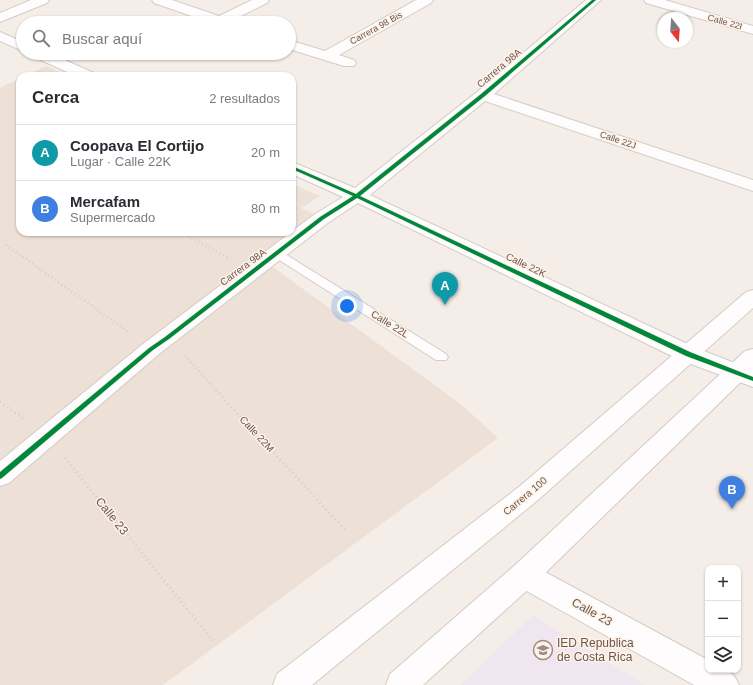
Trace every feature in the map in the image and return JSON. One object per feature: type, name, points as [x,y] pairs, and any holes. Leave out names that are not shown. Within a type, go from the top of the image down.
[{"type":"street","points":[[0,18],[42,0]]},
{"type":"street","points":[[159,0],[206,16]]},
{"type":"street","points":[[234,16],[262,0]]},
{"type":"street","name":"Carrera 98 Bis","points":[[326,56],[426,0]]},
{"type":"street","name":"Carrera 98A","points":[[0,476],[159,343],[322,218],[357,196],[483,95],[594,0]]},
{"type":"street","name":"Calle 22I","points":[[650,0],[753,30]]},
{"type":"street","points":[[0,36],[16,44]]},
{"type":"street","points":[[296,46],[349,64]]},
{"type":"street","points":[[53,60],[80,72]]},
{"type":"street","name":"Calle 22J","points":[[483,95],[753,186]]},
{"type":"street","name":"Calle 22K","points":[[296,169],[357,196],[688,354],[747,370]]},
{"type":"street","name":"Carrera 100","points":[[288,685],[529,493],[753,297]]},
{"type":"street","points":[[401,685],[524,575],[747,370]]},
{"type":"street","name":"Calle 23","points":[[524,575],[724,685]]},
{"type":"lane","name":"Calle 22L","points":[[277,253],[441,357]]},
{"type":"path","points":[[188,236],[253,272]]},
{"type":"shaded area","points":[[46,66],[59,72],[33,72]]},
{"type":"shaded area","points":[[16,80],[16,236],[296,236],[296,186],[320,196],[301,208],[322,218],[266,262],[462,405],[498,438],[163,685],[0,685],[0,88]]},
{"type":"shaded area","name":"IED Republica de Costa Rica","points":[[533,615],[645,685],[460,685]]},
{"type":"cycle path","points":[[0,476],[151,349],[322,218],[357,196],[483,95],[594,0]]},
{"type":"cycle path","points":[[296,169],[357,196],[688,354],[753,379]]},
{"type":"place","name":"Coopava El Cortijo","points":[[445,305]]},
{"type":"place","name":"Mercafam","points":[[732,509]]},
{"type":"place","name":"IED Republica de Costa Rica","points":[[543,650]]}]
